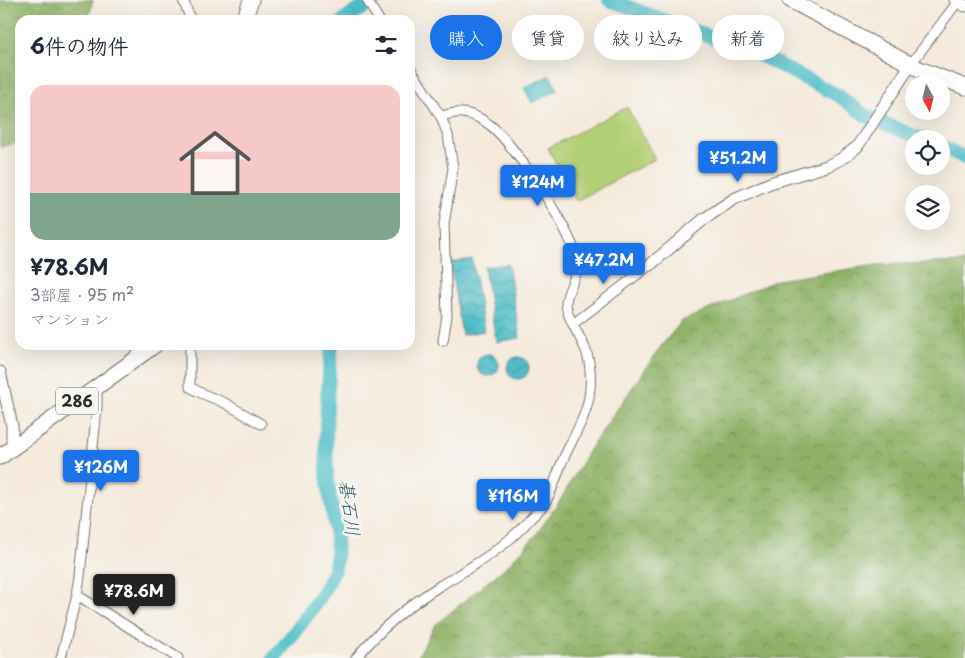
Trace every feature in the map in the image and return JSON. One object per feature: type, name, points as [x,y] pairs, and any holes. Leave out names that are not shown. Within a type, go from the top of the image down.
[{"type":"highway","points":[[246,15],[251,0]]},
{"type":"highway","points":[[790,0],[908,68],[965,87]]},
{"type":"highway","name":"286","points":[[6,453],[148,350]]},
{"type":"street","points":[[183,0],[189,15]]},
{"type":"street","points":[[366,0],[376,15]]},
{"type":"street","points":[[573,324],[650,265],[704,219],[734,199],[770,183],[827,166],[842,159],[857,147],[908,68],[959,2]]},
{"type":"street","points":[[415,76],[441,117],[448,135],[452,168],[444,224],[447,316],[443,341]]},
{"type":"street","points":[[356,658],[384,627],[440,586],[507,543],[546,502],[583,419],[590,391],[586,350],[573,324],[566,303],[578,265],[566,234],[538,184],[522,161],[491,126],[478,118],[460,112],[450,113],[441,117]]},
{"type":"street","points":[[190,350],[190,387],[225,403],[261,424]]},
{"type":"street","points":[[0,372],[12,426],[6,453]]},
{"type":"street","points":[[61,658],[77,595],[97,407],[97,386]]},
{"type":"street","points":[[77,595],[178,658]]},
{"type":"green space","points":[[0,0],[93,0],[89,15],[15,15],[15,143],[0,147]]},
{"type":"green space","points":[[627,107],[655,159],[576,201],[548,148]]},
{"type":"green space","points":[[965,262],[965,658],[417,658],[435,625],[507,566],[536,535],[559,502],[589,450],[662,345],[682,321],[777,280],[876,265]]},
{"type":"water","points":[[550,75],[558,90],[532,103],[524,88]]},
{"type":"water","points":[[472,259],[484,331],[462,335],[450,263]]},
{"type":"water","points":[[508,264],[520,338],[496,342],[484,267]]},
{"type":"water","points":[[488,354],[498,361],[499,365],[492,375],[488,376],[478,369],[477,365],[484,355]]},
{"type":"water","points":[[518,357],[526,360],[529,368],[526,376],[518,379],[510,376],[507,368],[510,360]]},
{"type":"waterway","name":"碁石川","points":[[351,15],[375,0]]},
{"type":"waterway","name":"碁石川","points":[[609,0],[758,54],[839,96],[866,116],[905,132]]},
{"type":"waterway","name":"碁石川","points":[[950,150],[965,158]]},
{"type":"waterway","name":"碁石川","points":[[274,658],[318,600],[335,566],[334,519],[326,455],[332,350]]}]
